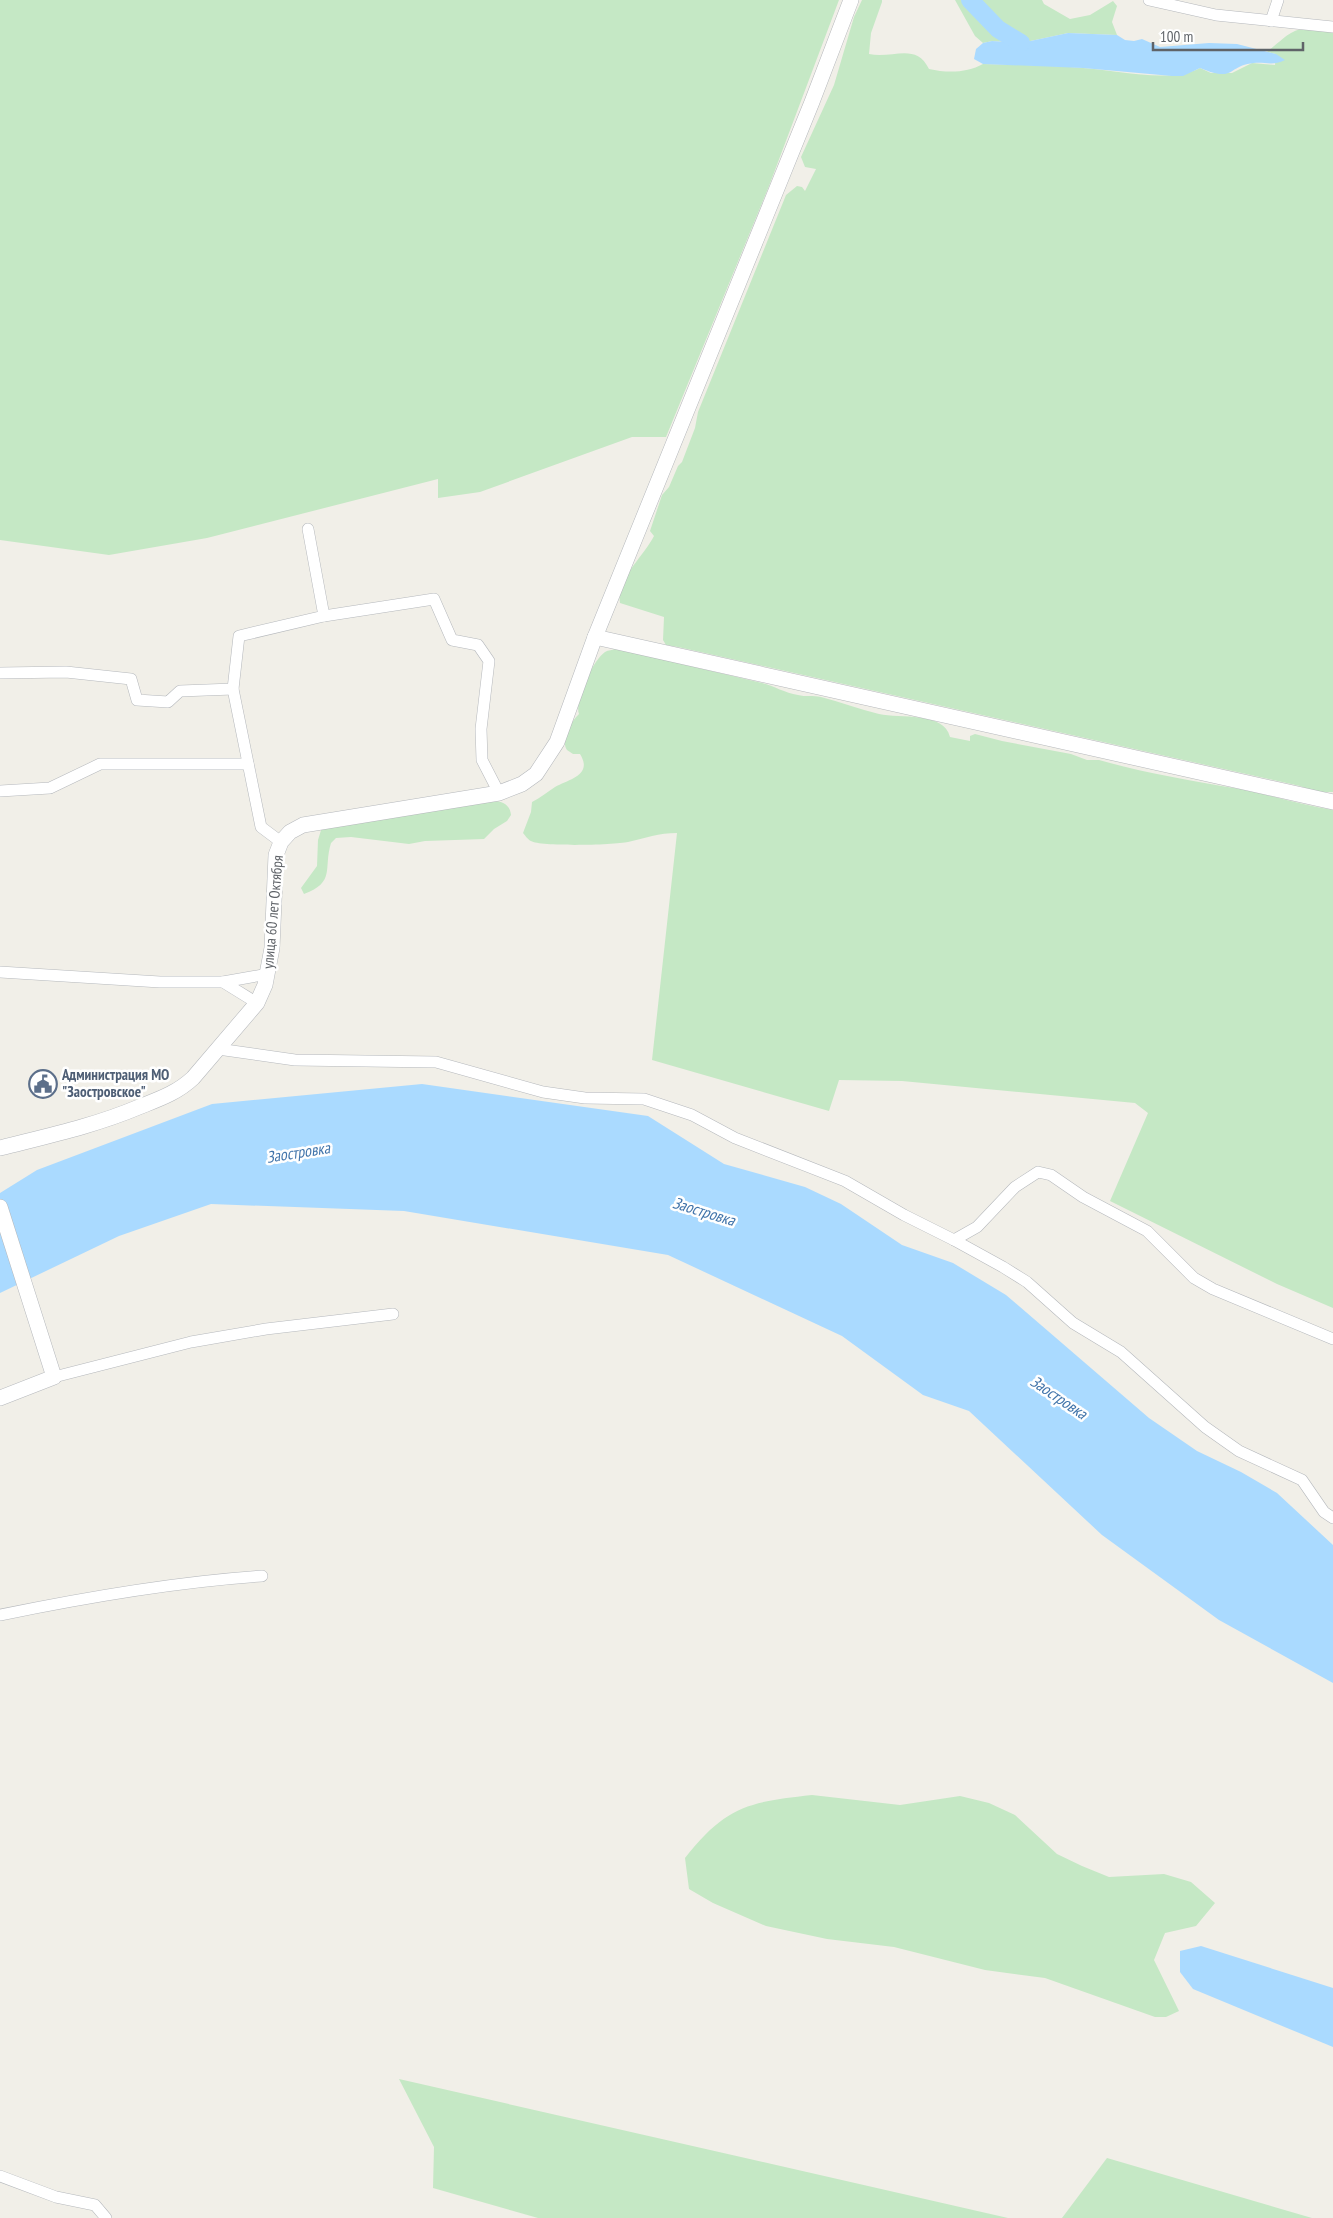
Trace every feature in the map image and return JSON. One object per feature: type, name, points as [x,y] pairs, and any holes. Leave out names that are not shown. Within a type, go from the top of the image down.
[{"type":"street","name":"улица 60 лет Октября","points":[[0,1148],[100,1123],[170,1095],[181,1089],[193,1078],[257,1003],[268,974],[272,948],[276,855],[281,842],[290,832],[319,821],[500,793],[522,784],[536,774],[546,761],[557,742],[595,637],[812,102],[850,0]]},
{"type":"street","points":[[1149,0],[1216,15],[1333,27]]},
{"type":"street","points":[[1271,21],[1278,0]]},
{"type":"street","points":[[308,529],[324,616]]},
{"type":"street","points":[[281,842],[261,827],[248,764],[233,689],[239,636],[324,616],[434,600],[452,640],[478,645],[489,661],[481,730],[482,760],[500,793]]},
{"type":"street","points":[[595,637],[1333,802]]},
{"type":"street","points":[[0,673],[66,672],[132,679],[137,700],[168,702],[180,691],[233,689]]},
{"type":"street","points":[[0,791],[50,788],[100,764],[248,764]]},
{"type":"street","points":[[0,972],[160,982],[223,982],[268,974]]},
{"type":"street","points":[[223,982],[257,1003]]},
{"type":"street","points":[[218,1049],[295,1060],[436,1062],[543,1092],[586,1098],[644,1099],[692,1115],[735,1138],[845,1181],[904,1216],[954,1240],[1027,1282],[1073,1323],[1121,1352],[1205,1427],[1238,1451],[1302,1480],[1324,1512],[1333,1518]]},
{"type":"street","points":[[954,1240],[977,1227],[1016,1187],[1031,1175],[1038,1172],[1045,1173],[1147,1231],[1194,1278],[1213,1289],[1333,1339]]},
{"type":"street","points":[[0,1206],[54,1377]]},
{"type":"street","points":[[0,1398],[54,1377],[191,1342],[266,1329],[393,1314]]},
{"type":"street","points":[[0,1615],[103,1594],[201,1580],[262,1576]]},
{"type":"street","points":[[0,2176],[56,2197],[95,2205],[106,2218]]},
{"type":"green space","points":[[0,0],[839,0],[769,186],[666,437],[632,437],[480,492],[438,498],[438,479],[207,538],[109,555],[0,540]]},
{"type":"green space","points":[[862,0],[882,0],[871,33],[869,54],[911,54],[918,56],[924,61],[929,69],[943,71],[964,71],[983,64],[1071,67],[1159,76],[1188,73],[1200,68],[1211,73],[1232,73],[1252,63],[1275,65],[1276,54],[1267,52],[1296,30],[1333,30],[1333,792],[1316,792],[1300,786],[666,645],[663,640],[664,617],[620,603],[622,585],[626,577],[654,536],[650,531],[662,495],[669,487],[678,466],[682,462],[695,428],[698,412],[786,195],[797,186],[802,187],[805,191],[816,169],[805,167],[801,157],[834,85],[854,17]]},
{"type":"green space","points":[[955,0],[1042,0],[1044,4],[1070,19],[1090,15],[1113,1],[1117,6],[1112,22],[1117,35],[1068,33],[1021,43],[992,41],[983,43],[975,36]]},
{"type":"green space","points":[[616,649],[762,683],[793,694],[821,697],[879,714],[930,720],[939,723],[946,729],[950,737],[970,741],[970,736],[975,734],[1071,754],[1087,760],[1099,760],[1151,773],[1240,789],[1333,810],[1333,1308],[1277,1284],[1110,1201],[1148,1113],[1135,1103],[902,1081],[839,1080],[829,1111],[652,1060],[677,833],[621,843],[578,845],[538,843],[530,840],[523,833],[531,812],[532,802],[582,772],[584,767],[580,754],[573,754],[567,750],[565,746],[566,736],[570,726],[579,714],[579,700],[595,663],[605,652]]},
{"type":"green space","points":[[493,801],[505,804],[511,815],[507,821],[494,829],[484,839],[425,841],[409,844],[351,837],[336,838],[331,843],[326,874],[321,885],[304,894],[301,888],[317,866],[318,840],[322,827]]},
{"type":"green space","points":[[812,1795],[900,1805],[960,1796],[989,1803],[1015,1815],[1057,1854],[1109,1877],[1164,1874],[1191,1882],[1215,1903],[1196,1926],[1165,1933],[1154,1960],[1179,2011],[1166,2017],[1155,2017],[1045,1978],[985,1970],[894,1947],[827,1939],[766,1926],[713,1903],[689,1889],[685,1858],[713,1827],[726,1817],[755,1804]]},
{"type":"green space","points":[[399,2079],[1008,2218],[538,2218],[433,2188],[434,2147]]},
{"type":"green space","points":[[1107,2158],[1312,2218],[1062,2218]]},
{"type":"water","points":[[1068,33],[1117,35],[1125,40],[1134,41],[1142,39],[1160,47],[1209,43],[1237,44],[1276,54],[1285,60],[1245,65],[1226,74],[1200,68],[1183,76],[1172,76],[1083,68],[983,64],[974,59],[976,49],[983,43],[992,41],[1021,43]]},
{"type":"water","name":"Заостровка","points":[[422,1084],[648,1116],[724,1164],[805,1187],[841,1204],[902,1245],[953,1263],[1006,1295],[1149,1418],[1197,1451],[1241,1472],[1277,1493],[1333,1545],[1333,1683],[1219,1620],[1102,1535],[969,1411],[923,1395],[842,1336],[668,1255],[404,1211],[211,1204],[119,1236],[0,1293],[0,1193],[37,1170],[212,1104]]},
{"type":"water","points":[[1201,1946],[1333,1988],[1333,2047],[1193,1989],[1180,1972],[1180,1951]]},
{"type":"waterway","points":[[970,0],[998,29],[1021,43]]},
{"type":"place","name":"Администрация МО \"Заостровское\"","points":[[43,1084]]}]
